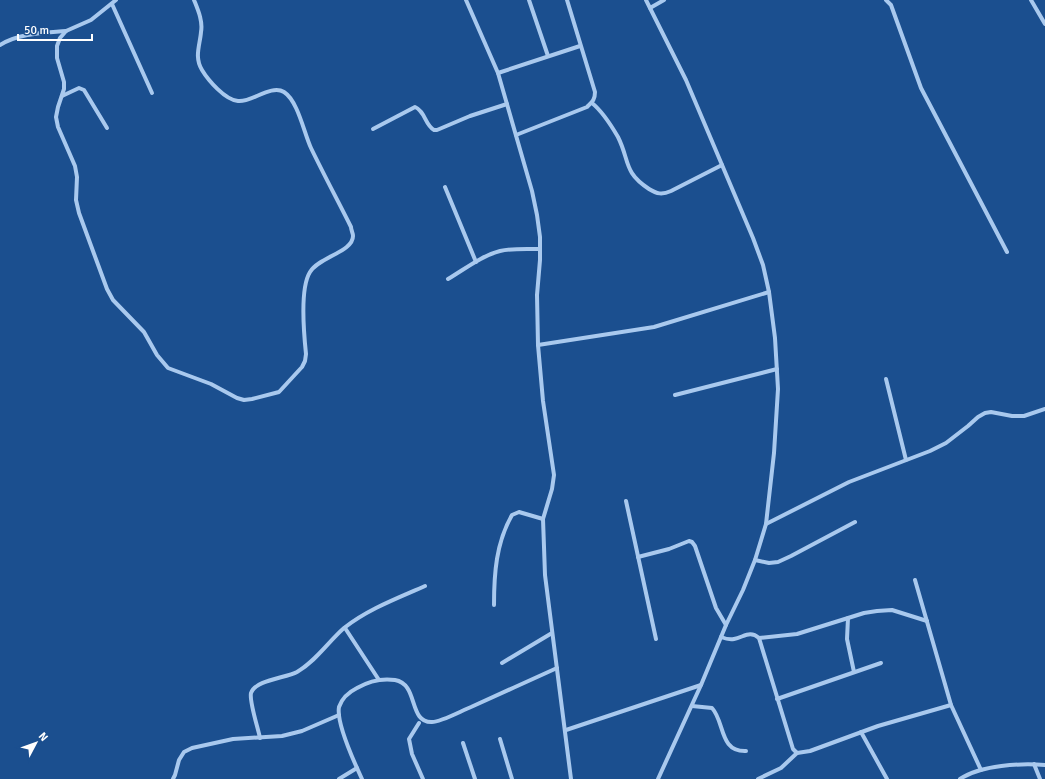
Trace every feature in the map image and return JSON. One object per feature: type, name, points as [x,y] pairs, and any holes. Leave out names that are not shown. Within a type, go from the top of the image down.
[{"type":"street","points":[[0,45],[19,36],[66,31],[91,20],[116,0]]},
{"type":"street","points":[[66,31],[60,38],[57,46],[57,58],[64,82],[64,89],[56,117],[58,127],[75,166],[76,200],[79,213],[102,276],[113,300],[144,332],[157,355],[168,368],[211,384],[237,398],[244,400],[252,399],[280,392],[302,367],[306,354],[304,300],[306,281],[310,272],[321,261],[345,248],[350,244],[353,237],[351,227],[311,147],[299,114],[285,93],[280,90],[275,90],[245,101],[236,101],[221,92],[201,69],[197,50],[202,25],[194,0]]},
{"type":"street","points":[[466,0],[498,73],[538,215],[540,249],[537,295],[538,345],[543,401],[554,475],[552,489],[543,519],[545,575],[566,730],[571,779]]},
{"type":"street","points":[[529,0],[548,56]]},
{"type":"street","points":[[516,136],[587,107],[595,98],[595,92],[567,0]]},
{"type":"street","points":[[646,0],[686,80],[763,265],[769,292],[775,338],[777,369],[777,418],[766,524],[755,560],[726,625],[702,685],[658,779]]},
{"type":"street","points":[[650,8],[664,0]]},
{"type":"street","points":[[886,0],[891,5],[921,88],[1007,252]]},
{"type":"street","points":[[1031,0],[1045,24]]},
{"type":"street","points":[[112,4],[152,93]]},
{"type":"street","points":[[498,73],[580,46]]},
{"type":"street","points":[[62,96],[76,88],[84,90],[107,128]]},
{"type":"street","points":[[592,103],[600,109],[617,137],[623,148],[634,179],[657,194],[664,194],[671,191],[722,165]]},
{"type":"street","points":[[373,129],[412,108],[418,108],[428,125],[434,130],[438,130],[482,111],[507,104]]},
{"type":"street","points":[[445,187],[476,262]]},
{"type":"street","points":[[448,279],[476,262],[500,251],[540,249]]},
{"type":"street","points":[[538,345],[654,327],[769,292]]},
{"type":"street","points":[[675,395],[777,369]]},
{"type":"street","points":[[886,379],[906,460]]},
{"type":"street","points":[[766,524],[849,482],[930,452],[946,443],[985,413],[991,412],[1012,416],[1024,416],[1045,409]]},
{"type":"street","points":[[626,501],[656,639]]},
{"type":"street","points":[[494,605],[498,550],[512,515],[519,512],[543,519]]},
{"type":"street","points":[[755,560],[768,563],[778,562],[855,522]]},
{"type":"street","points":[[638,557],[669,549],[688,541],[692,542],[695,546],[716,608],[726,625]]},
{"type":"street","points":[[916,580],[926,621],[951,705],[981,770]]},
{"type":"street","points":[[260,738],[251,699],[252,692],[255,688],[260,684],[286,677],[297,672],[308,664],[345,628],[360,617],[379,606],[425,586]]},
{"type":"street","points":[[721,637],[731,640],[750,634],[759,638],[797,634],[864,613],[877,611],[892,610],[926,621]]},
{"type":"street","points":[[848,618],[847,639],[854,672]]},
{"type":"street","points":[[345,628],[379,680]]},
{"type":"street","points":[[502,663],[552,633]]},
{"type":"street","points":[[759,638],[793,749],[797,753]]},
{"type":"street","points":[[777,699],[881,663]]},
{"type":"street","points":[[362,779],[342,729],[339,715],[339,707],[343,698],[350,691],[379,680],[397,680],[406,686],[411,693],[416,712],[420,718],[426,722],[433,722],[457,713],[557,668]]},
{"type":"street","points":[[566,730],[702,685]]},
{"type":"street","points":[[758,779],[782,768],[797,753],[810,751],[906,717],[951,705]]},
{"type":"street","points":[[692,706],[712,708],[716,713],[727,743],[736,751],[746,751]]},
{"type":"street","points":[[173,779],[179,760],[184,752],[192,748],[233,739],[282,736],[302,732],[339,715]]},
{"type":"street","points":[[419,723],[409,738],[412,754],[423,779]]},
{"type":"street","points":[[861,732],[887,779]]},
{"type":"street","points":[[500,739],[512,779]]},
{"type":"street","points":[[462,743],[475,779]]},
{"type":"street","points":[[1034,764],[1040,779]]},
{"type":"street","points":[[960,779],[981,770],[1005,766],[1034,764],[1045,765]]},
{"type":"street","points":[[339,779],[357,768]]}]
